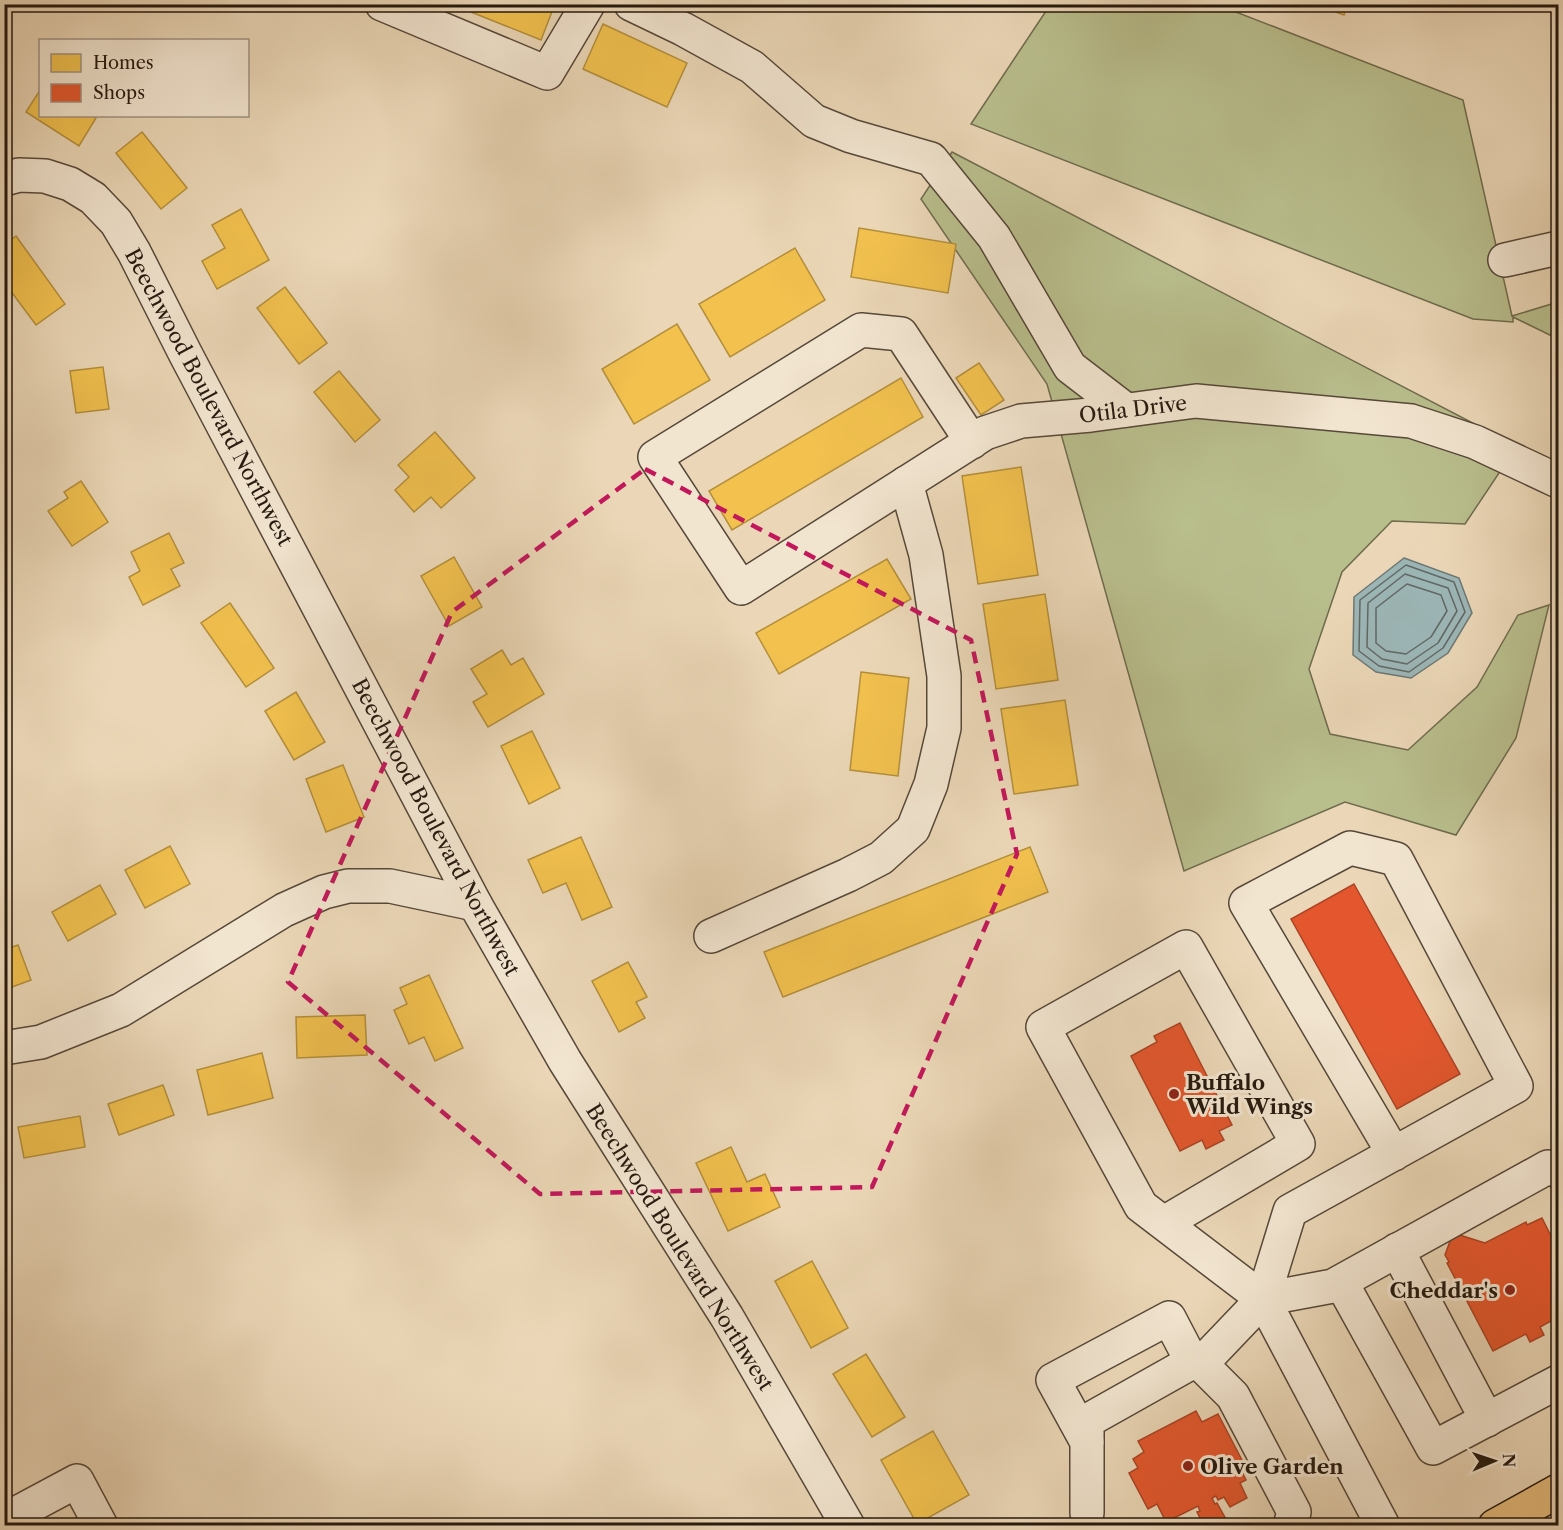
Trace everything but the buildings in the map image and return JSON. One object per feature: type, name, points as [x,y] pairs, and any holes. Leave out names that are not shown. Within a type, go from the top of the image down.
[{"type":"main road","points":[[1495,1526],[1558,1491]]},
{"type":"street","points":[[382,4],[547,73],[588,4]]},
{"type":"street","points":[[631,4],[683,29],[752,67],[814,121],[851,136],[931,159],[994,237],[1070,367],[1126,410]]},
{"type":"street","name":"Beechwood Boulevard Northwest","points":[[4,179],[19,175],[45,176],[70,184],[93,198],[116,222],[134,252],[475,904],[565,1061],[727,1317],[848,1526]]},
{"type":"street","points":[[1505,260],[1558,249]]},
{"type":"street","name":"Otila Drive","points":[[972,442],[901,334],[861,330],[655,457],[741,588],[972,442],[985,433],[1021,421],[1196,400],[1411,421],[1475,442],[1558,481]]},
{"type":"street","points":[[711,936],[881,858],[913,829],[931,784],[944,728],[944,676],[926,555],[906,483]]},
{"type":"street","points":[[1087,1521],[1087,1421],[1196,1363],[1263,1299],[1290,1211],[1394,1154],[1516,1086],[1396,860],[1350,848],[1246,903],[1394,1154]]},
{"type":"street","points":[[4,1048],[41,1042],[121,1010],[284,910],[324,892],[348,886],[390,886],[475,904]]},
{"type":"street","points":[[1164,1223],[1298,1144],[1186,947],[1043,1028],[1142,1206],[1164,1223],[1263,1299],[1383,1526]]},
{"type":"street","points":[[1263,1299],[1333,1286],[1548,1167],[1558,1171]]},
{"type":"street","points":[[1397,1250],[1487,1420]]},
{"type":"street","points":[[1341,1281],[1433,1448],[1558,1382]]},
{"type":"street","points":[[1087,1442],[1053,1380],[1169,1318],[1196,1363],[1233,1396],[1294,1512],[1290,1526]]},
{"type":"street","points":[[4,1520],[77,1481],[101,1526]]},
{"type":"street","points":[[1356,1526],[1360,1482]]},
{"type":"highlighted area","points":[[645,469],[971,640],[1017,854],[872,1187],[540,1194],[288,982],[452,612]]},
{"type":"green space","points":[[1050,5],[1218,5],[1463,100],[1512,316],[1558,302],[1558,339],[1513,317],[1513,322],[1473,319],[971,124]]},
{"type":"green space","points":[[952,152],[1517,446],[1465,524],[1392,521],[1342,572],[1309,669],[1330,734],[1408,750],[1477,687],[1518,615],[1549,605],[1516,738],[1456,835],[1345,802],[1184,871],[1047,384],[921,199]]},
{"type":"water","points":[[1404,558],[1459,578],[1472,613],[1448,653],[1411,678],[1376,672],[1353,655],[1354,597]]},
{"type":"place","name":"Buffalo Wild Wings","points":[[1174,1094]]},
{"type":"place","name":"Cheddar's","points":[[1510,1290]]},
{"type":"place","name":"Olive Garden","points":[[1188,1466]]}]
